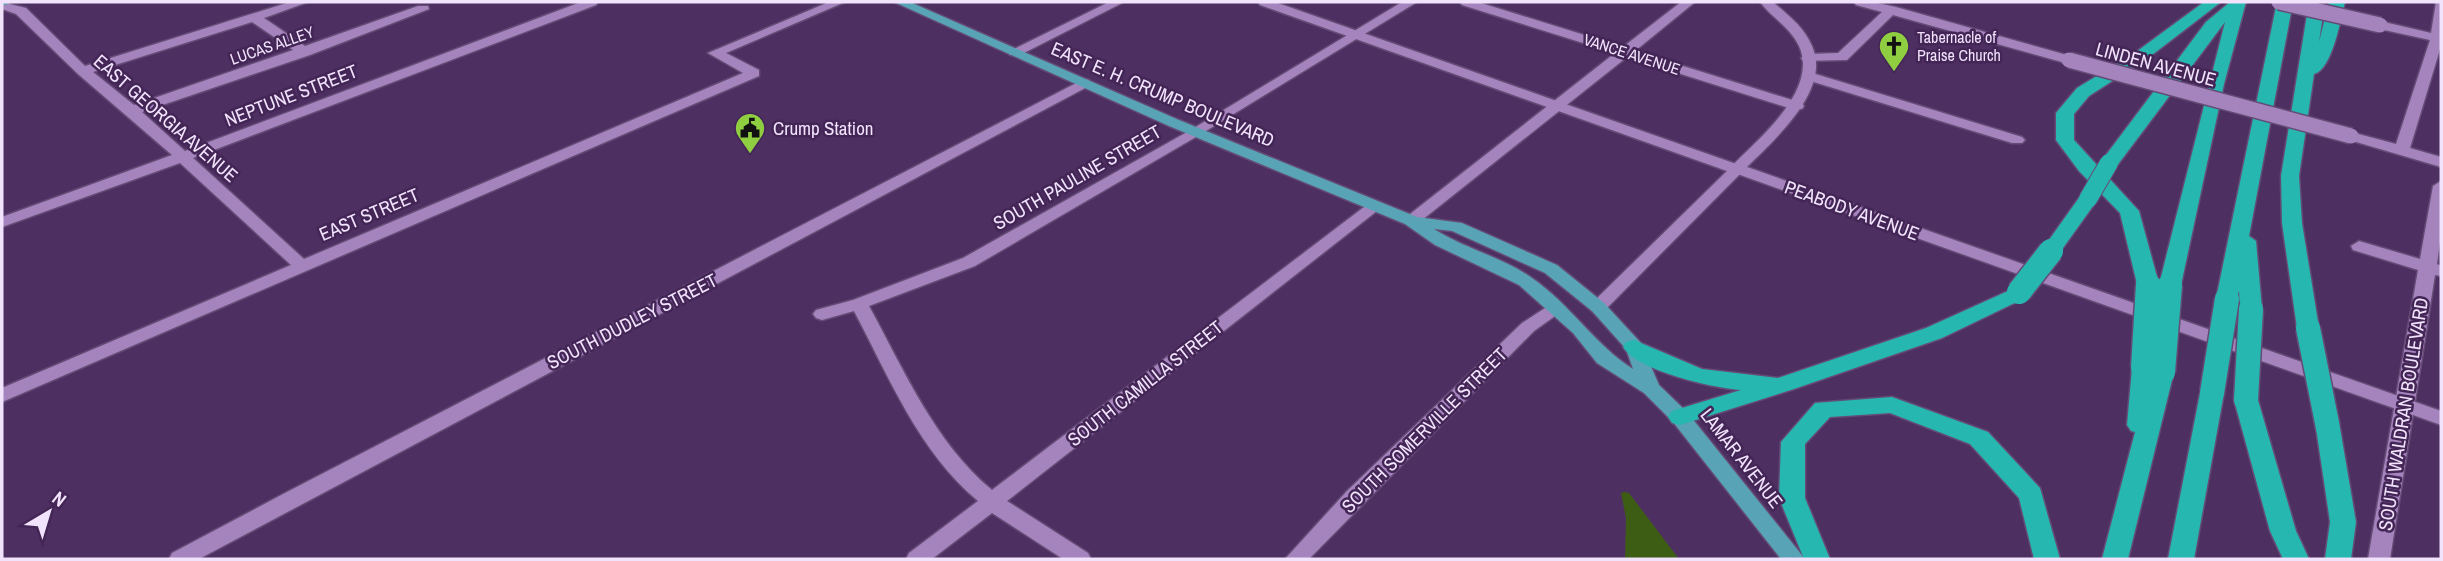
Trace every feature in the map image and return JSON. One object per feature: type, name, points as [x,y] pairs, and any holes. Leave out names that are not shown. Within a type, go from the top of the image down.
[{"type":"highway","points":[[2159,285],[2129,211],[2086,167],[2066,140],[2065,113],[2083,92],[2142,55],[2213,2]]},
{"type":"highway","points":[[2181,559],[2274,49],[2286,2]]},
{"type":"highway","points":[[2317,2],[2290,176],[2292,223],[2308,328],[2343,522],[2338,559]]},
{"type":"highway","points":[[2305,86],[2330,35],[2337,2]]},
{"type":"highway","points":[[2115,559],[2135,479],[2153,370],[2159,285],[2238,3]]},
{"type":"highway","points":[[1680,416],[1786,384],[1934,332],[2019,292],[2202,37],[2238,3]]},
{"type":"highway","points":[[2244,214],[2251,309],[2246,400],[2283,531],[2296,559]]},
{"type":"highway","points":[[1634,346],[1674,369],[1697,376],[1721,381],[1786,384]]},
{"type":"highway","points":[[1818,559],[1791,498],[1793,442],[1822,409],[1892,405],[1979,438],[2031,495],[2047,559]]},
{"type":"main road","name":"EAST E. H. CRUMP BOULEVARD","points":[[900,2],[1411,221],[1441,241],[1525,281],[1556,307],[1604,359],[1651,388]]},
{"type":"main road","name":"EAST E. H. CRUMP BOULEVARD","points":[[1411,221],[1457,227],[1551,269],[1598,307],[1634,346],[1651,388]]},
{"type":"main road","name":"LAMAR AVENUE","points":[[1651,388],[1680,416],[1794,559]]},
{"type":"street","points":[[83,71],[302,2]]},
{"type":"street","name":"NEPTUNE STREET","points":[[2,222],[592,2]]},
{"type":"street","name":"EAST STREET","points":[[2,395],[754,73],[715,53],[839,2]]},
{"type":"street","points":[[1015,52],[1118,2]]},
{"type":"street","name":"PEABODY AVENUE","points":[[1264,2],[2441,418]]},
{"type":"street","name":"SOUTH PAULINE STREET","points":[[822,314],[859,304],[969,262],[1196,131],[1411,2]]},
{"type":"street","name":"VANCE AVENUE","points":[[1466,2],[1797,106]]},
{"type":"street","points":[[1411,221],[1689,2]]},
{"type":"street","points":[[1598,307],[1797,106],[1809,76],[1808,58],[1792,24],[1766,2]]},
{"type":"street","name":"LINDEN AVENUE","points":[[1860,2],[2441,162]]},
{"type":"street","points":[[2279,2],[2439,39]]},
{"type":"street","name":"EAST GEORGIA AVENUE","points":[[3,3],[21,11],[83,71],[132,111],[302,266]]},
{"type":"street","points":[[2402,151],[2439,39],[2441,3]]},
{"type":"street","name":"LUCAS ALLEY","points":[[132,111],[423,9]]},
{"type":"street","points":[[1808,58],[1842,57],[1891,10]]},
{"type":"street","points":[[254,17],[305,52]]},
{"type":"street","points":[[1809,76],[2017,140]]},
{"type":"street","name":"SOUTH DUDLEY STREET","points":[[180,559],[356,464],[912,176],[1084,83]]},
{"type":"street","name":"SOUTH WALDRAN BOULEVARD","points":[[2379,559],[2434,269],[2441,186]]},
{"type":"street","name":"SOUTH CAMILLA STREET","points":[[916,559],[1374,207]]},
{"type":"street","points":[[2359,246],[2434,269]]},
{"type":"street","points":[[859,304],[937,442],[967,479],[993,500],[1080,559]]},
{"type":"street","name":"SOUTH SOMERVILLE STREET","points":[[1296,559],[1355,497],[1528,327],[1556,307]]},
{"type":"shaded area","points":[[1621,493],[1629,493],[1679,559],[1625,559],[1626,518]]},
{"type":"place","name":"Tabernacle of Praise Church","points":[[1894,73]]},
{"type":"place","name":"Crump Station","points":[[750,155]]}]
